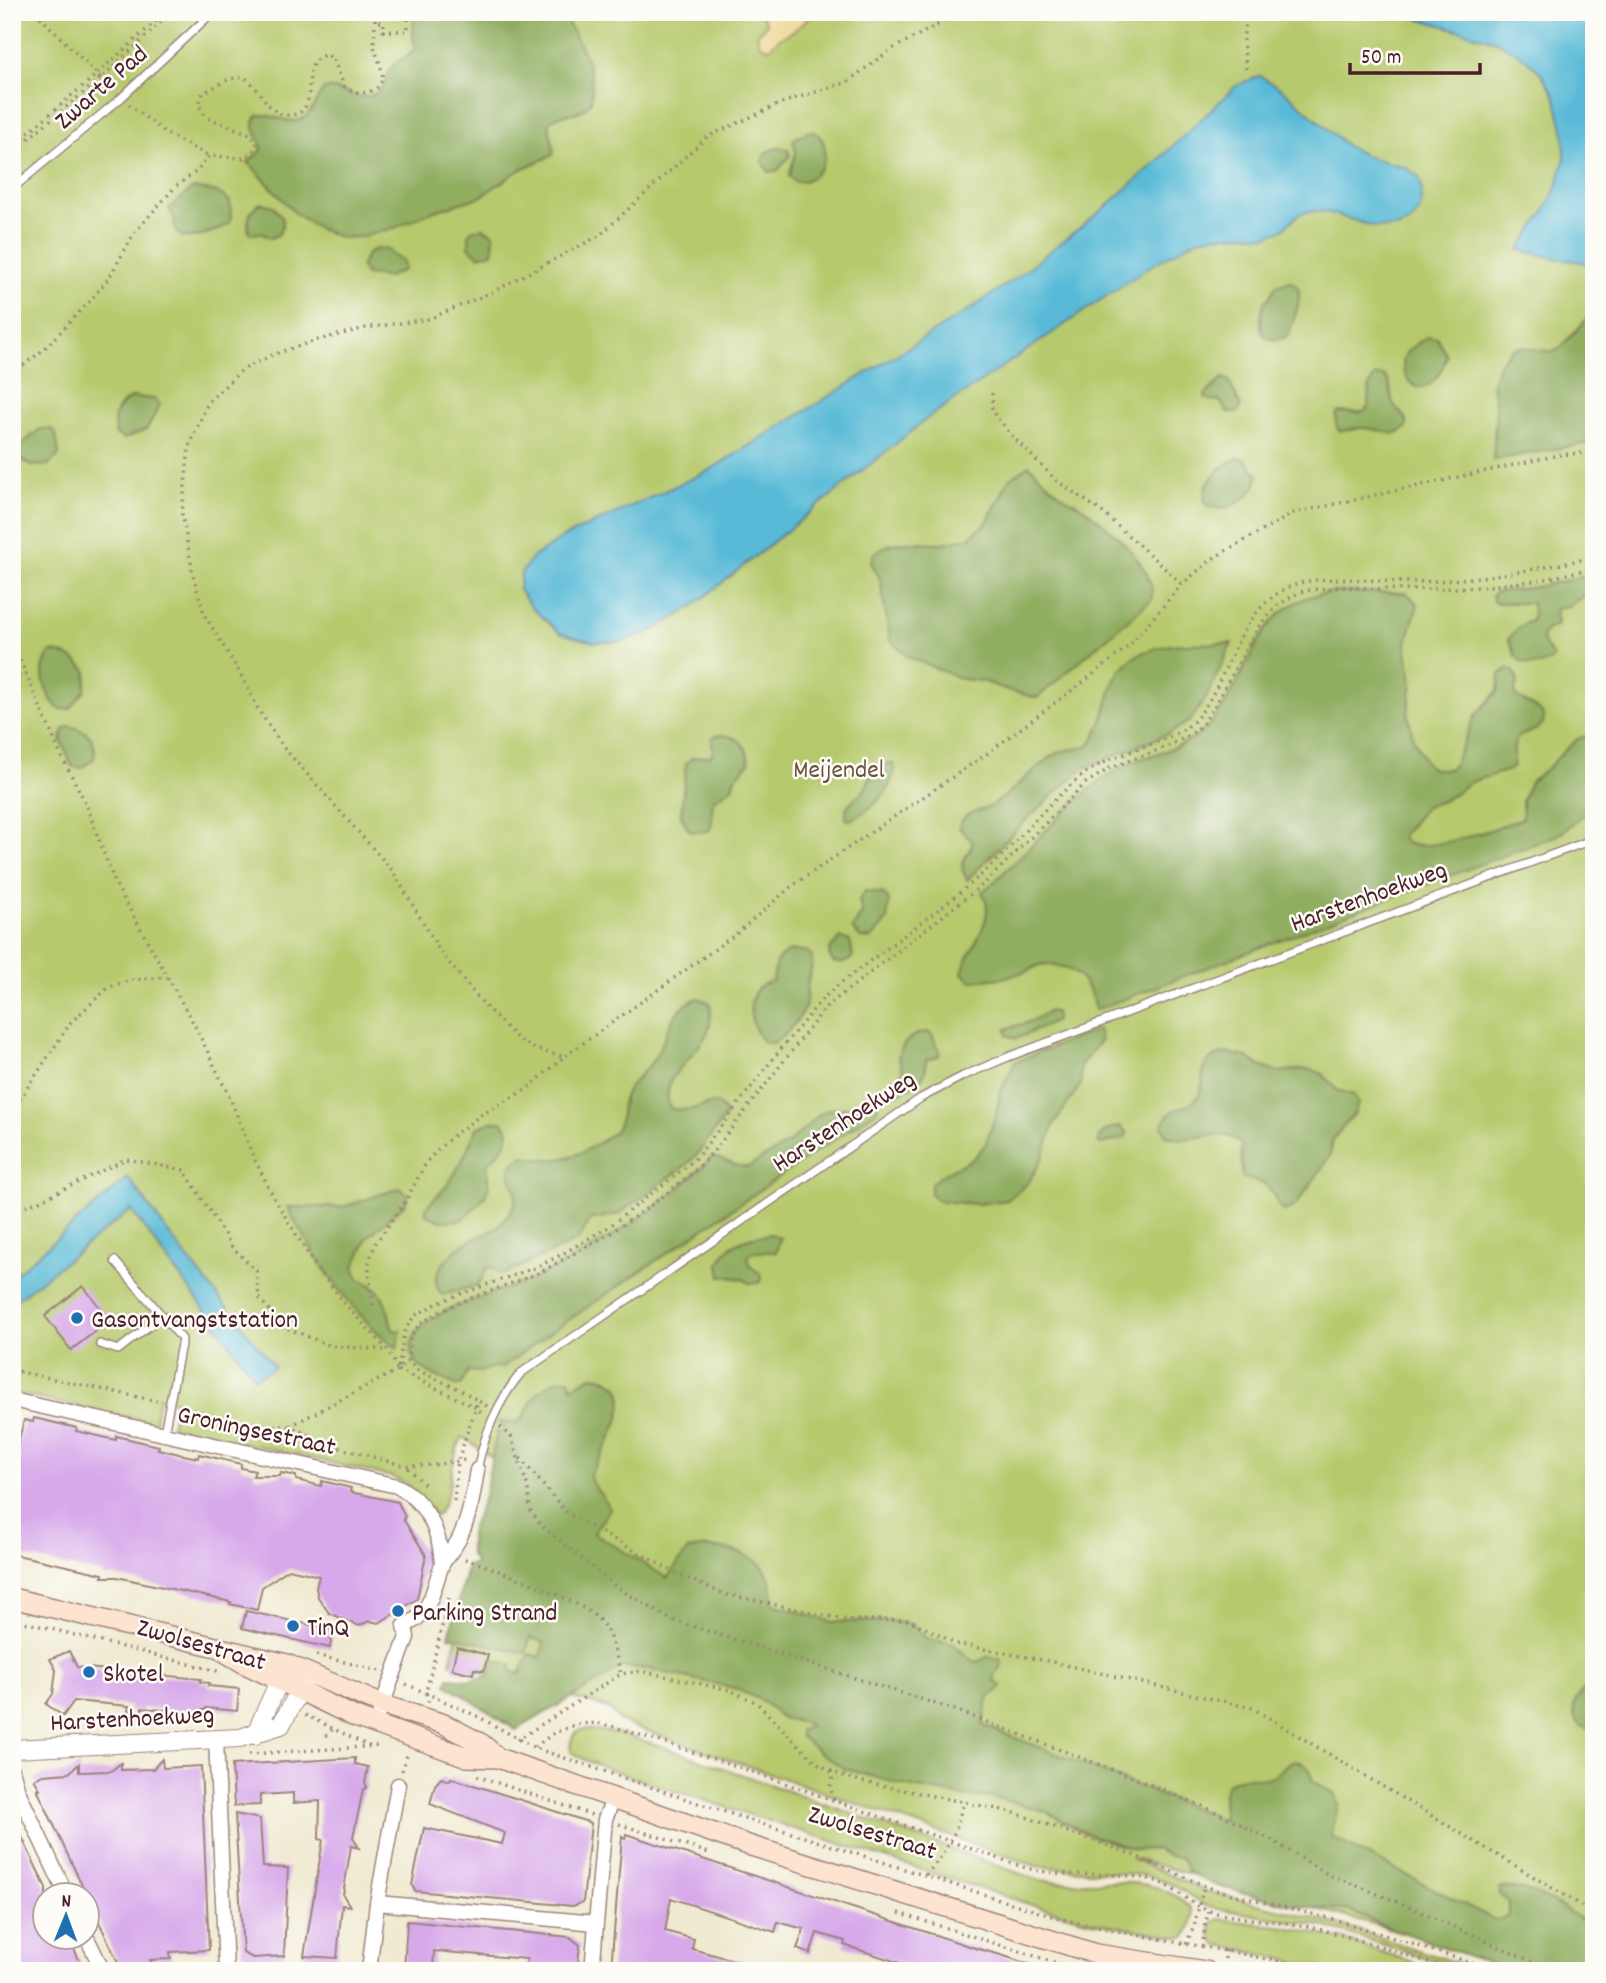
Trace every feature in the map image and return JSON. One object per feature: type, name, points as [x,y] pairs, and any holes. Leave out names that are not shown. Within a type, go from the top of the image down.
[{"type":"main road","name":"Zwolsestraat","points":[[12,1598],[223,1651],[283,1672],[298,1695],[370,1733],[467,1757],[498,1758],[887,1890],[1096,1954],[1206,1971]]},
{"type":"main road","name":"Zwolsestraat","points":[[298,1695],[383,1705],[444,1724],[482,1744],[498,1758]]},
{"type":"street","name":"Groningsestraat","points":[[12,1400],[397,1486],[406,1491],[427,1514],[442,1544],[442,1565]]},
{"type":"street","name":"Harstenhoekweg","points":[[370,1733],[407,1637],[405,1625],[416,1621],[427,1606],[436,1588],[442,1565],[458,1542],[471,1510],[477,1470]]},
{"type":"street","points":[[255,1735],[283,1672]]},
{"type":"street","name":"Harstenhoekweg","points":[[12,1749],[255,1735],[281,1725],[298,1695]]},
{"type":"street","points":[[216,1739],[226,1971]]},
{"type":"street","points":[[12,1770],[18,1791],[61,1882]]},
{"type":"street","points":[[369,1971],[377,1903],[398,1785]]},
{"type":"street","points":[[592,1971],[605,1819],[613,1799]]},
{"type":"street","points":[[377,1903],[596,1923]]},
{"type":"street","points":[[94,1952],[103,1971]]},
{"type":"lane","name":"Zwarte Pad","points":[[12,189],[121,98],[213,12]]},
{"type":"lane","name":"Harstenhoekweg","points":[[477,1470],[482,1446],[496,1409],[512,1385],[533,1363],[921,1098],[963,1076],[1021,1052],[1594,839]]},
{"type":"lane","points":[[116,1261],[182,1339],[164,1433]]},
{"type":"lane","points":[[100,1344],[118,1350],[162,1316]]},
{"type":"path","points":[[35,12],[121,98],[141,111],[167,135],[209,156],[242,158],[254,151],[255,138],[202,113],[200,106],[204,93],[229,79],[247,79],[275,111],[290,116],[298,114],[306,106],[310,72],[314,62],[321,56],[333,58],[341,81],[350,90],[363,93],[378,87],[382,76],[375,48],[375,12]]},
{"type":"path","points":[[12,152],[99,76],[166,12]]},
{"type":"path","points":[[115,59],[172,12]]},
{"type":"path","points":[[375,22],[384,22],[383,31],[408,31],[408,12]]},
{"type":"path","points":[[564,1057],[535,1049],[517,1038],[486,1007],[443,956],[392,870],[284,748],[259,711],[240,673],[204,614],[194,579],[182,514],[190,447],[208,402],[242,370],[271,355],[314,341],[366,328],[429,319],[492,292],[599,236],[707,137],[784,102],[847,82],[890,50],[941,23],[955,12]]},
{"type":"path","points":[[1245,69],[1242,37],[1249,12]]},
{"type":"path","points":[[12,145],[99,76]]},
{"type":"path","points":[[12,374],[42,351],[89,302],[109,278],[135,232],[176,186],[197,171],[209,156]]},
{"type":"path","points":[[992,393],[992,411],[1056,481],[1101,511],[1182,584]]},
{"type":"path","points":[[373,1305],[368,1265],[375,1244],[405,1202],[427,1161],[450,1138],[481,1115],[527,1089],[564,1057],[736,934],[792,886],[988,753],[1087,679],[1129,646],[1182,584],[1215,557],[1294,513],[1559,455],[1594,452]]},
{"type":"path","points":[[398,1370],[404,1332],[414,1316],[444,1300],[547,1263],[631,1211],[698,1156],[823,998],[983,874],[1034,820],[1084,774],[1098,765],[1171,736],[1192,723],[1206,705],[1245,629],[1257,612],[1280,593],[1307,580],[1395,583],[1450,581],[1509,575],[1594,557]]},
{"type":"path","points":[[290,1426],[398,1370],[408,1360],[411,1335],[429,1318],[540,1273],[609,1234],[697,1169],[826,1007],[985,883],[1086,783],[1110,768],[1190,735],[1202,725],[1259,626],[1278,605],[1300,592],[1317,589],[1481,587],[1533,581],[1594,568]]},
{"type":"path","points":[[12,641],[85,802],[115,883],[195,1026],[274,1198],[316,1267],[350,1310],[388,1350],[398,1370],[475,1407],[511,1437],[528,1487],[530,1510],[542,1526],[618,1588],[670,1619],[958,1711],[1119,1772],[1213,1811],[1275,1842],[1329,1875],[1403,1904],[1553,1971]]},
{"type":"path","points":[[12,679],[26,673]]},
{"type":"path","points":[[12,1111],[71,1022],[109,987],[131,980],[167,976]]},
{"type":"path","points":[[12,1209],[35,1203],[126,1159],[184,1170],[232,1247],[256,1271],[259,1297],[284,1327],[331,1346],[388,1350]]},
{"type":"path","points":[[408,1360],[417,1370],[461,1390],[478,1401],[458,1460],[454,1501]]},
{"type":"path","points":[[12,1370],[169,1403],[241,1425],[290,1426],[329,1445],[406,1466],[466,1460]]},
{"type":"path","points":[[486,1405],[490,1396]]},
{"type":"path","points":[[519,1456],[568,1514],[677,1574],[724,1594],[848,1620],[909,1620],[957,1644],[1048,1661],[1252,1708],[1594,1913]]},
{"type":"path","points":[[459,1557],[509,1574],[584,1609],[600,1620],[609,1634],[621,1674]]},
{"type":"path","name":"Zwolsestraat","points":[[449,1597],[426,1692],[535,1748],[1058,1918],[1319,1971]]},
{"type":"path","name":"Zwolsestraat","points":[[12,1619],[230,1674]]},
{"type":"path","points":[[517,1740],[621,1674],[641,1671],[730,1690],[757,1703],[805,1752],[831,1771],[864,1782],[1012,1812],[1235,1896],[1337,1920],[1497,1971]]},
{"type":"path","points":[[298,1695],[304,1715],[373,1748]]},
{"type":"path","points":[[298,1695],[370,1733],[384,1745]]},
{"type":"path","points":[[535,1748],[565,1727],[598,1723],[653,1738],[1026,1868],[1052,1874],[1132,1876],[1153,1880],[1170,1887],[1208,1911],[1261,1918],[1340,1934],[1455,1971]]},
{"type":"path","points":[[326,1736],[333,1728]]},
{"type":"path","points":[[396,1749],[408,1754]]},
{"type":"path","points":[[831,1771],[833,1777],[830,1787],[835,1802]]},
{"type":"path","points":[[926,1875],[950,1842],[958,1826],[964,1801]]},
{"type":"path","points":[[1186,1944],[1194,1926],[1204,1885]]},
{"type":"path","points":[[1202,1947],[1208,1911]]},
{"type":"path","points":[[1223,1971],[1226,1950]]},
{"type":"green space","name":"Meijendel","points":[[12,12],[1594,12],[1594,1971],[1516,1963],[1131,1858],[1206,1891],[1348,1927],[1481,1971],[1467,1971],[1327,1927],[1208,1907],[1175,1886],[1151,1876],[1036,1866],[627,1724],[608,1708],[450,1663],[502,1465],[463,1437],[455,1456],[446,1497],[436,1516],[410,1486],[392,1477],[171,1426],[177,1402],[159,1397],[155,1423],[12,1393],[12,1303],[131,1210],[177,1273],[177,1245],[128,1178],[12,1277]]},
{"type":"green space","points":[[414,12],[561,12],[579,43],[588,66],[591,101],[576,113],[561,115],[550,121],[553,155],[521,169],[480,197],[434,211],[394,228],[361,237],[342,238],[319,229],[295,213],[248,162],[262,150],[254,129],[255,121],[257,116],[263,115],[299,120],[308,114],[324,89],[339,90],[360,97],[374,95],[383,87],[390,69],[415,47]]},
{"type":"green space","points":[[814,131],[820,137],[825,153],[823,162],[813,176],[795,182],[789,176],[796,152],[793,140]]},
{"type":"green space","points":[[776,148],[788,149],[790,156],[778,170],[769,172],[762,162],[765,153]]},
{"type":"green space","points":[[193,188],[217,192],[230,201],[231,221],[205,234],[189,237],[178,234],[169,208]]},
{"type":"green space","points":[[261,203],[273,206],[282,217],[283,224],[279,234],[271,238],[249,232],[250,215]]},
{"type":"green space","points":[[483,228],[494,234],[493,253],[479,256],[469,247],[469,234],[472,230]]},
{"type":"green space","points":[[386,248],[403,260],[404,270],[388,277],[366,275],[361,267],[367,255],[372,250]]},
{"type":"green space","points":[[1290,281],[1298,287],[1299,292],[1294,320],[1286,337],[1270,339],[1262,332],[1264,302],[1276,286]]},
{"type":"green space","points":[[1594,316],[1594,442],[1493,460],[1496,408],[1492,383],[1500,362],[1512,349],[1521,347],[1553,352],[1586,320]]},
{"type":"green space","points":[[1427,337],[1437,338],[1447,356],[1438,375],[1429,385],[1421,387],[1413,385],[1407,378],[1404,360],[1410,349]]},
{"type":"green space","points":[[1375,376],[1384,376],[1389,382],[1393,403],[1406,419],[1407,427],[1397,433],[1368,428],[1338,430],[1337,413],[1368,409],[1369,386]]},
{"type":"green space","points":[[1223,378],[1229,381],[1241,407],[1237,413],[1227,412],[1220,401],[1205,397]]},
{"type":"green space","points":[[133,397],[154,399],[160,404],[147,429],[124,439],[116,434],[115,416],[119,407]]},
{"type":"green space","points":[[40,429],[52,429],[56,434],[59,455],[48,465],[31,466],[19,457],[19,447]]},
{"type":"green space","points":[[1237,458],[1245,459],[1258,474],[1252,490],[1247,497],[1232,506],[1223,508],[1207,505],[1204,498],[1207,484],[1224,466]]},
{"type":"green space","points":[[1029,465],[1052,488],[1105,525],[1129,549],[1140,562],[1152,588],[1151,600],[1037,698],[983,681],[962,679],[910,658],[890,640],[880,579],[871,562],[874,553],[888,545],[904,542],[943,543],[968,538],[986,524],[1010,478]]},
{"type":"green space","points":[[1594,574],[1594,594],[1587,594],[1570,605],[1555,609],[1557,625],[1547,629],[1542,636],[1543,643],[1553,657],[1550,661],[1535,665],[1520,660],[1508,639],[1519,627],[1531,621],[1532,603],[1496,603],[1492,595],[1496,592],[1536,587]]},
{"type":"green space","points":[[1337,592],[1407,593],[1418,604],[1406,644],[1412,683],[1408,713],[1413,738],[1432,769],[1449,769],[1454,765],[1475,716],[1498,691],[1500,675],[1507,669],[1513,670],[1518,681],[1515,696],[1537,709],[1544,718],[1538,728],[1515,741],[1512,769],[1468,783],[1455,794],[1426,806],[1404,833],[1402,837],[1406,843],[1430,845],[1447,842],[1523,818],[1522,801],[1530,782],[1578,739],[1590,735],[1594,729],[1594,809],[1555,836],[1095,1010],[1091,993],[1079,976],[1064,967],[1042,964],[1002,978],[971,981],[962,973],[987,913],[982,892],[1094,786],[1124,766],[1189,741],[1201,733],[1226,703],[1259,640],[1272,622],[1288,607],[1309,597]]},
{"type":"green space","points":[[1232,643],[1206,698],[1190,721],[1170,733],[1082,769],[1025,821],[967,880],[962,864],[973,842],[959,828],[961,822],[968,815],[993,805],[1058,753],[1089,745],[1100,726],[1119,673],[1130,660],[1161,647]]},
{"type":"green space","points":[[51,652],[71,658],[87,672],[85,690],[70,709],[59,709],[46,689],[44,666]]},
{"type":"green space","points":[[70,726],[87,733],[93,741],[94,759],[82,768],[72,766],[61,740],[64,729]]},
{"type":"green space","points":[[717,735],[730,736],[740,742],[747,750],[749,763],[734,779],[732,788],[713,800],[709,831],[693,832],[688,829],[681,815],[686,764],[691,758],[710,756],[713,753],[712,738]]},
{"type":"green space","points":[[883,765],[895,765],[894,774],[886,791],[874,805],[850,820],[846,819],[846,808],[865,789],[871,775]]},
{"type":"green space","points":[[865,891],[884,894],[889,901],[887,920],[872,939],[861,938],[852,929],[862,913],[859,900]]},
{"type":"green space","points":[[841,938],[850,941],[853,956],[845,962],[833,962],[829,955],[831,948]]},
{"type":"green space","points":[[790,951],[806,951],[811,955],[806,1004],[784,1036],[774,1043],[763,1042],[753,1023],[751,1002],[761,985],[773,980],[777,960]]},
{"type":"green space","points":[[698,998],[710,1003],[710,1021],[706,1036],[671,1081],[668,1093],[670,1108],[688,1109],[717,1103],[727,1114],[696,1156],[619,1214],[590,1220],[579,1239],[574,1242],[507,1273],[500,1274],[491,1267],[487,1268],[475,1286],[443,1295],[437,1288],[436,1280],[442,1265],[462,1245],[495,1229],[513,1206],[516,1193],[510,1170],[515,1161],[522,1156],[561,1159],[581,1153],[614,1132],[619,1124],[627,1092],[657,1054],[673,1018],[687,1004]]},
{"type":"green space","points":[[1050,1011],[1055,1012],[1056,1021],[1016,1039],[1007,1035],[1006,1029],[1029,1022]]},
{"type":"green space","points":[[1098,1029],[1101,1040],[1080,1066],[1081,1084],[1054,1124],[1042,1159],[1028,1183],[1007,1200],[978,1204],[938,1201],[931,1194],[931,1183],[973,1159],[985,1145],[1001,1090],[1015,1062]]},
{"type":"green space","points":[[928,1032],[940,1049],[939,1056],[926,1060],[926,1069],[916,1084],[891,1095],[889,1091],[903,1071],[898,1056],[903,1046],[913,1036]]},
{"type":"green space","points":[[1228,1053],[1247,1057],[1260,1066],[1278,1072],[1313,1070],[1323,1074],[1337,1090],[1354,1095],[1358,1103],[1355,1113],[1333,1139],[1330,1155],[1311,1184],[1295,1206],[1284,1211],[1265,1184],[1242,1177],[1241,1144],[1235,1139],[1221,1135],[1177,1138],[1166,1135],[1162,1126],[1175,1109],[1196,1099],[1202,1085],[1205,1066],[1209,1061]]},
{"type":"green space","points":[[869,1102],[877,1104],[878,1110],[503,1367],[480,1372],[468,1371],[461,1385],[456,1385],[428,1372],[414,1360],[412,1343],[417,1332],[426,1323],[455,1307],[537,1277],[583,1254],[653,1208],[712,1157],[748,1167],[790,1142],[820,1114],[830,1109],[854,1107]]},
{"type":"green space","points":[[502,1121],[509,1131],[505,1145],[487,1165],[489,1187],[484,1198],[462,1220],[441,1221],[426,1215],[426,1207],[447,1186],[477,1128]]},
{"type":"green space","points":[[1120,1126],[1127,1132],[1125,1138],[1102,1144],[1098,1142],[1106,1131]]},
{"type":"green space","points":[[400,1188],[408,1195],[405,1204],[368,1237],[354,1267],[359,1279],[374,1287],[383,1298],[392,1328],[401,1330],[397,1348],[380,1335],[349,1302],[287,1207],[343,1207]]},
{"type":"green space","points":[[771,1234],[780,1238],[776,1252],[753,1252],[748,1256],[751,1267],[761,1274],[762,1280],[759,1283],[721,1276],[719,1264],[727,1250],[740,1241]]},
{"type":"green space","points":[[592,1376],[610,1381],[619,1390],[622,1402],[613,1433],[590,1475],[610,1509],[594,1533],[667,1578],[689,1549],[708,1548],[738,1552],[756,1561],[766,1571],[772,1589],[773,1604],[833,1622],[890,1621],[911,1624],[926,1638],[953,1644],[973,1661],[978,1662],[989,1656],[1000,1659],[1001,1668],[994,1678],[1001,1686],[988,1698],[983,1725],[1224,1820],[1223,1796],[1228,1784],[1233,1780],[1270,1778],[1288,1763],[1301,1762],[1310,1770],[1313,1782],[1334,1793],[1338,1805],[1331,1837],[1495,1920],[1509,1915],[1509,1902],[1499,1894],[1499,1888],[1524,1890],[1549,1900],[1594,1928],[1594,1947],[1590,1955],[1594,1971],[1511,1971],[1382,1925],[1351,1911],[1292,1905],[1217,1886],[1188,1872],[1179,1857],[1172,1857],[1155,1849],[1135,1850],[1085,1833],[1047,1812],[1034,1808],[991,1797],[968,1797],[907,1786],[845,1769],[800,1736],[800,1730],[810,1727],[808,1724],[782,1718],[761,1700],[734,1688],[648,1669],[621,1667],[516,1730],[447,1684],[449,1678],[469,1680],[489,1676],[494,1660],[511,1664],[511,1672],[520,1674],[529,1654],[540,1657],[544,1642],[530,1638],[526,1653],[449,1636],[468,1565],[474,1565],[475,1560],[470,1556],[470,1533],[485,1494],[497,1431],[502,1433],[504,1429],[499,1421],[513,1423],[521,1420],[535,1397],[553,1382],[569,1379],[572,1387]]},
{"type":"green space","points":[[1594,1683],[1594,1731],[1578,1722],[1574,1716],[1574,1708],[1580,1694]]},
{"type":"green space","points":[[587,1729],[617,1733],[664,1747],[1035,1879],[1055,1882],[1137,1883],[1156,1887],[1174,1895],[1191,1908],[1191,1927],[1185,1937],[1178,1937],[1094,1922],[1035,1906],[635,1778],[587,1761],[571,1752],[572,1737],[577,1731]]},
{"type":"green space","points":[[1218,1919],[1286,1927],[1345,1940],[1440,1971],[1336,1971],[1216,1944],[1210,1935],[1212,1923]]},
{"type":"sand","points":[[760,12],[815,12],[769,48],[760,45],[757,34],[767,24]]},
{"type":"water","points":[[1396,12],[1594,12],[1594,264],[1519,250],[1545,211],[1557,187],[1565,158],[1564,133],[1555,96],[1540,72],[1521,55],[1496,41]]},
{"type":"water","points":[[1260,76],[1282,89],[1348,147],[1372,158],[1405,167],[1419,177],[1422,189],[1420,210],[1411,222],[1396,228],[1375,227],[1326,212],[1310,211],[1299,214],[1282,230],[1266,236],[1242,234],[1198,239],[1149,267],[929,417],[692,607],[652,631],[620,642],[593,642],[560,633],[532,608],[519,590],[521,573],[532,558],[564,537],[708,471],[966,312],[1017,277],[1106,207],[1237,85]]},
{"type":"water","points":[[128,1178],[177,1245],[275,1367],[255,1378],[131,1210],[12,1303],[12,1277]]},
{"type":"building","name":"Gasontvangststation","points":[[83,1286],[110,1320],[71,1350],[45,1316]]},
{"type":"building","points":[[34,1418],[116,1440],[116,1436],[159,1446],[158,1449],[179,1454],[198,1458],[199,1454],[241,1464],[241,1468],[255,1471],[253,1476],[280,1476],[281,1473],[296,1476],[296,1480],[321,1486],[322,1481],[351,1488],[350,1492],[398,1502],[405,1517],[403,1519],[426,1555],[417,1599],[379,1623],[369,1621],[359,1626],[329,1613],[318,1597],[316,1588],[319,1576],[289,1569],[262,1587],[257,1610],[117,1577],[102,1577],[103,1574],[12,1554],[12,1446],[17,1447],[24,1420],[33,1422]]},
{"type":"building","points":[[246,1611],[333,1630],[330,1648],[242,1628]]},
{"type":"building","points":[[457,1647],[488,1655],[484,1671],[474,1669],[473,1674],[452,1669]]},
{"type":"building","points":[[69,1651],[77,1667],[201,1679],[200,1682],[209,1683],[208,1686],[239,1689],[237,1711],[206,1708],[198,1710],[197,1713],[142,1708],[141,1712],[128,1711],[129,1706],[74,1701],[63,1716],[46,1704],[53,1694],[56,1670],[50,1659]]},
{"type":"building","points":[[355,1758],[355,1764],[368,1767],[365,1783],[367,1787],[363,1790],[353,1837],[359,1848],[351,1846],[343,1895],[350,1906],[342,1905],[337,1958],[304,1956],[323,1840],[319,1839],[320,1801],[293,1803],[293,1793],[260,1795],[260,1805],[234,1806],[232,1765]]},
{"type":"building","points":[[162,1759],[163,1768],[201,1766],[209,1950],[170,1952],[171,1959],[150,1960],[155,1971],[122,1971],[102,1928],[102,1882],[80,1882],[34,1779],[43,1775],[69,1773],[79,1764],[79,1772],[111,1771],[121,1763],[121,1770],[153,1769]]},
{"type":"building","points":[[441,1778],[450,1781],[451,1778],[591,1823],[583,1902],[573,1906],[415,1891],[412,1885],[424,1828],[502,1844],[505,1833],[430,1804],[435,1785]]},
{"type":"building","points":[[235,1814],[260,1819],[263,1867],[288,1868],[284,1956],[253,1958],[243,1953]]},
{"type":"building","points":[[12,1816],[43,1882],[32,1882],[32,1952],[76,1952],[84,1971],[12,1971]]},
{"type":"building","points":[[626,1834],[1038,1967],[1037,1971],[935,1971],[917,1964],[916,1968],[844,1945],[845,1941],[817,1933],[810,1954],[797,1949],[804,1929],[778,1922],[775,1932],[671,1898],[665,1931],[694,1939],[692,1949],[756,1966],[755,1971],[659,1971],[641,1967],[641,1971],[620,1971],[611,1968],[622,1836],[625,1839]]},
{"type":"building","points":[[407,1921],[570,1937],[580,1945],[577,1971],[526,1971],[527,1959],[434,1951],[433,1971],[404,1971]]},
{"type":"place","name":"Gasontvangststation","points":[[77,1318]]},
{"type":"place","name":"Parking Strand","points":[[398,1611]]},
{"type":"place","name":"TinQ","points":[[293,1626]]},
{"type":"place","name":"Skotel","points":[[89,1672]]}]
